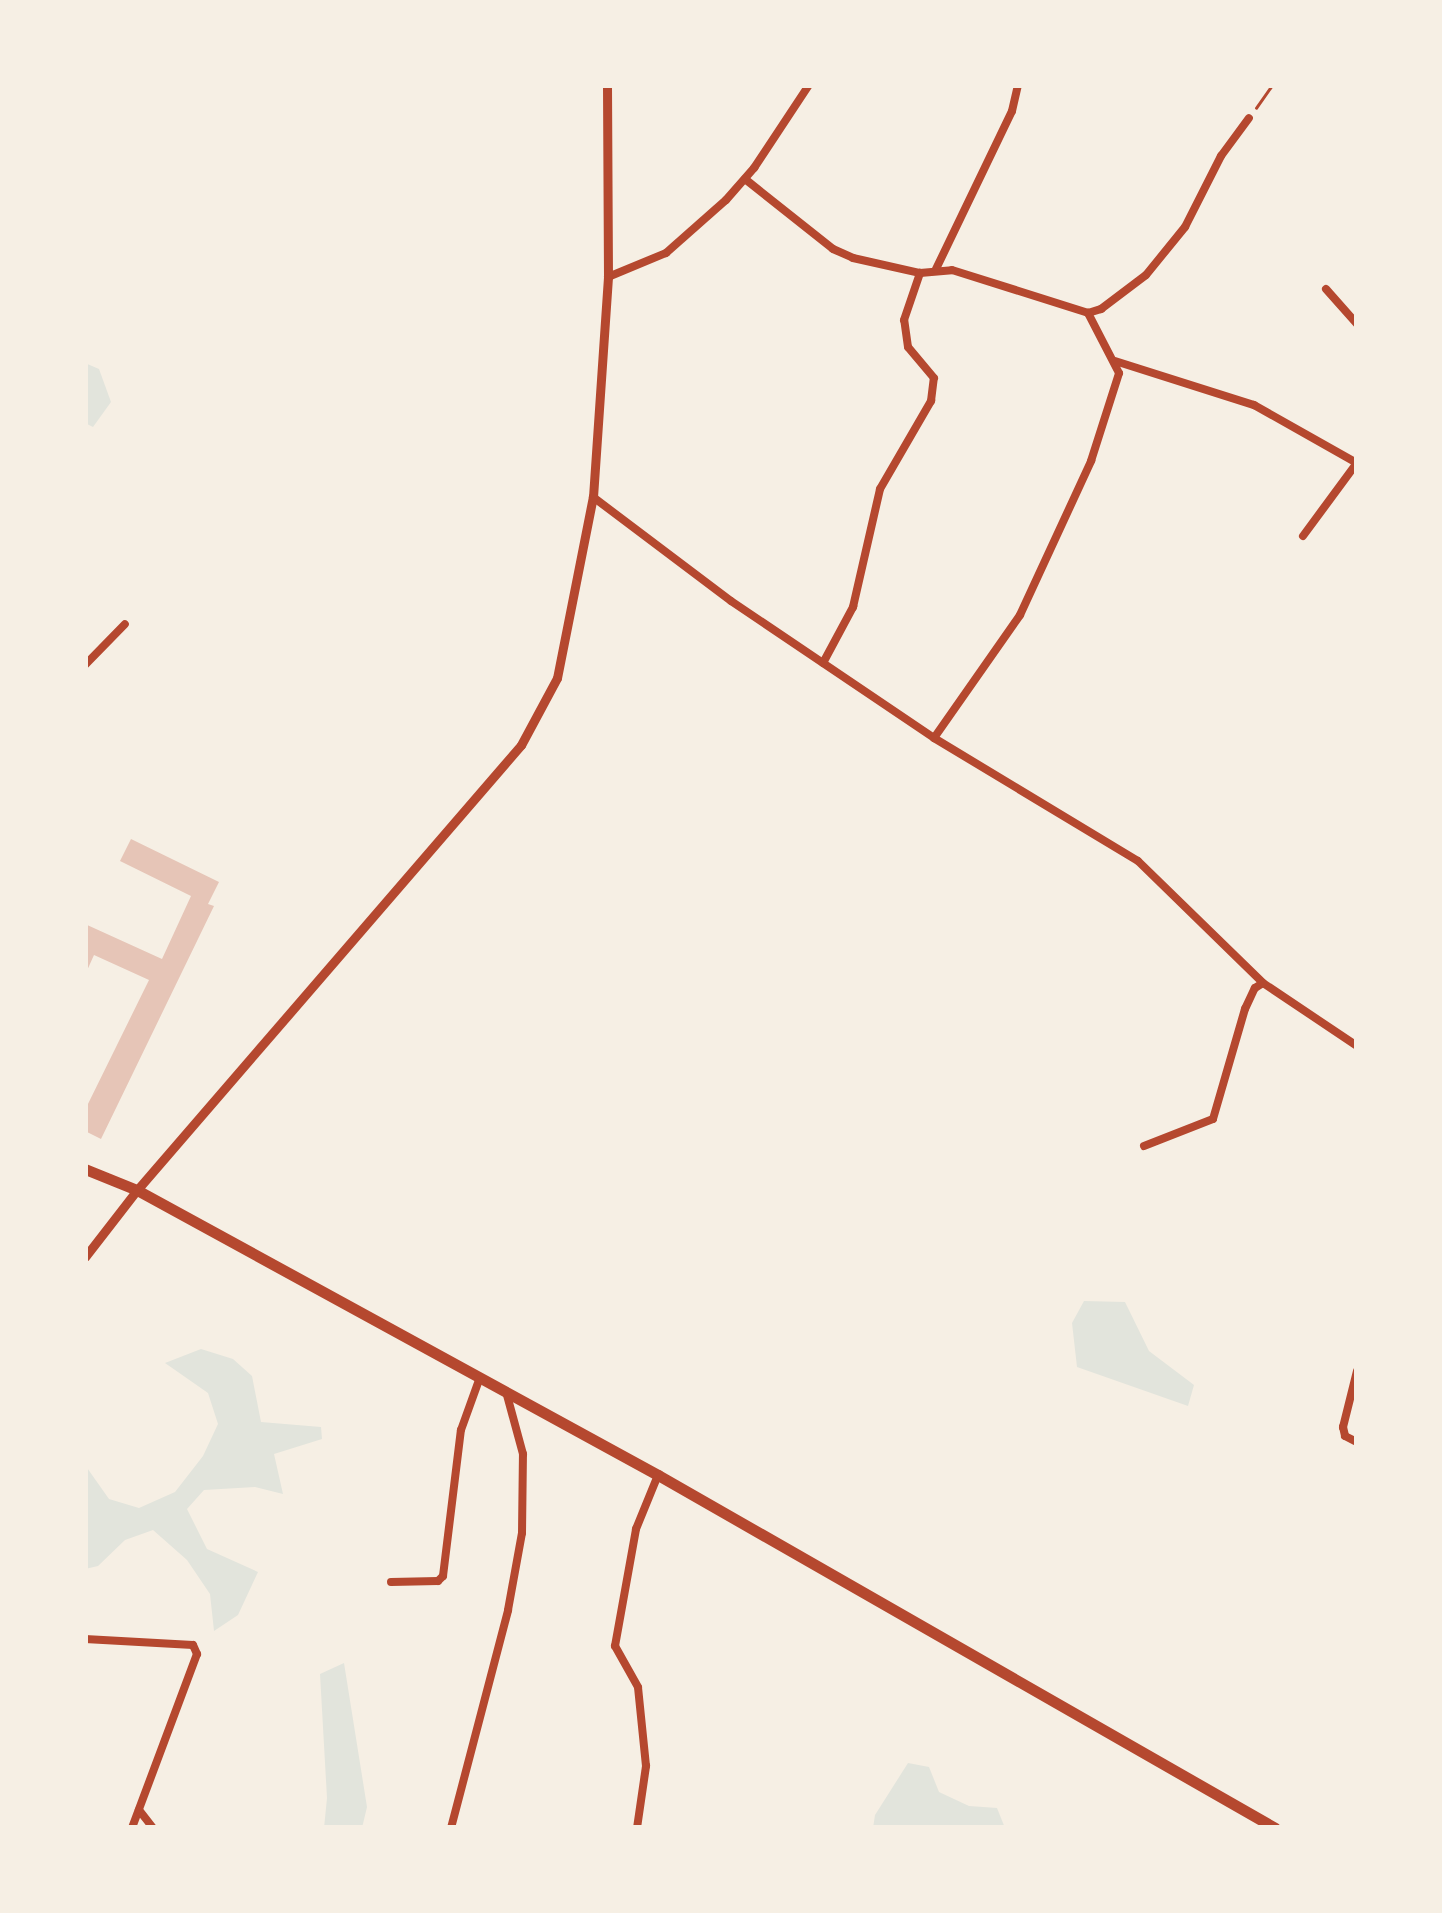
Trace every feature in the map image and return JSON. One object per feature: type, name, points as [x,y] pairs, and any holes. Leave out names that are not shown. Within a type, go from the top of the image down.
[{"type":"highway","points":[[85,1169],[137,1190],[658,1474],[1276,1828]]},
{"type":"street","points":[[85,1257],[137,1190],[521,745],[556,678],[593,497],[608,277],[607,85]]},
{"type":"street","points":[[608,277],[666,253],[744,179],[809,85]]},
{"type":"street","points":[[936,270],[1012,112],[1018,85]]},
{"type":"street","points":[[744,179],[833,248],[853,258],[920,272],[936,270],[979,278],[1088,313],[1101,309],[1146,274],[1185,228],[1221,156],[1249,118]]},
{"type":"street","points":[[823,663],[852,607],[880,489],[931,401],[934,378],[908,347],[904,320],[920,272]]},
{"type":"street","points":[[1326,288],[1357,324]]},
{"type":"street","points":[[934,738],[1020,615],[1090,461],[1119,373],[1088,313]]},
{"type":"street","points":[[1115,360],[1254,406],[1357,463],[1304,536]]},
{"type":"street","points":[[593,497],[730,601],[934,738],[1138,861],[1263,982],[1357,1046]]},
{"type":"street","points":[[85,666],[124,624]]},
{"type":"street","points":[[1144,1146],[1213,1119],[1245,1008],[1255,988],[1263,982]]},
{"type":"street","points":[[1357,1371],[1343,1428],[1345,1436],[1357,1442]]},
{"type":"street","points":[[391,1582],[438,1581],[443,1576],[461,1430],[480,1380]]},
{"type":"street","points":[[451,1828],[508,1610],[522,1533],[523,1454],[507,1395]]},
{"type":"street","points":[[637,1828],[646,1766],[638,1687],[615,1646],[636,1529],[658,1474]]},
{"type":"street","points":[[85,1640],[193,1644],[197,1654],[132,1828]]},
{"type":"street","points":[[139,1810],[153,1828]]},
{"type":"path","points":[[1249,118],[1272,85]]},
{"type":"shaded area","points":[[85,363],[99,369],[111,402],[93,427],[85,423]]},
{"type":"shaded area","points":[[1084,1301],[1125,1302],[1149,1351],[1194,1385],[1188,1406],[1077,1367],[1072,1323]]},
{"type":"shaded area","points":[[201,1349],[233,1359],[252,1376],[261,1422],[321,1427],[322,1439],[274,1454],[283,1494],[255,1487],[204,1490],[187,1509],[207,1549],[258,1572],[238,1615],[214,1631],[210,1594],[187,1560],[153,1530],[125,1540],[98,1566],[85,1569],[85,1465],[109,1499],[139,1508],[175,1492],[203,1456],[218,1424],[208,1393],[165,1363]]},
{"type":"shaded area","points":[[344,1663],[367,1807],[362,1828],[324,1828],[327,1798],[320,1674]]},
{"type":"shaded area","points":[[908,1763],[929,1767],[939,1792],[969,1806],[997,1808],[1005,1828],[873,1828],[875,1815]]},
{"type":"building","points":[[131,839],[219,882],[208,904],[214,906],[101,1139],[85,1131],[85,1110],[149,980],[94,955],[85,975],[85,924],[162,959],[191,896],[120,861]]}]
